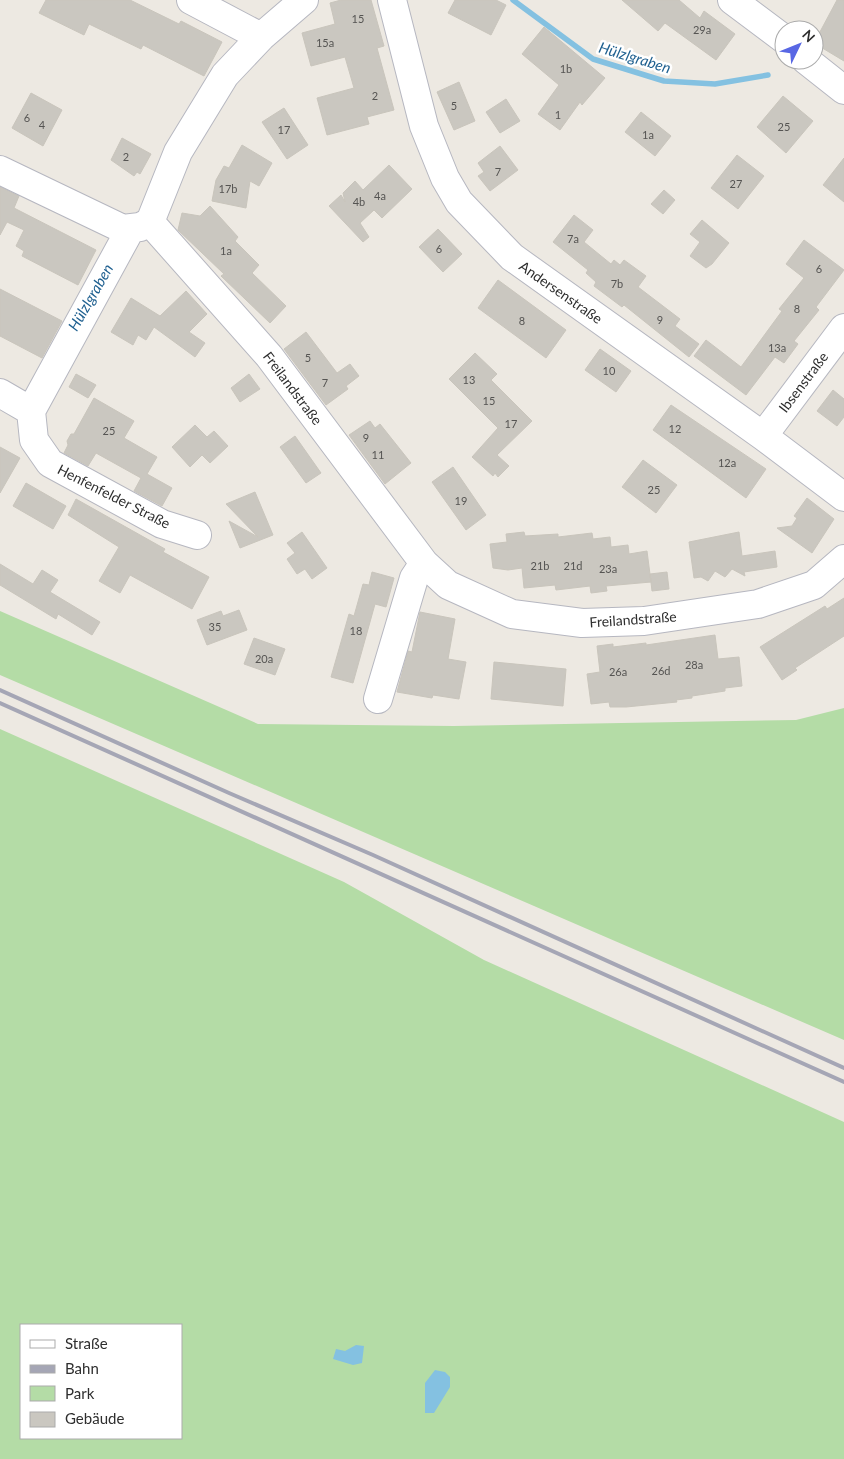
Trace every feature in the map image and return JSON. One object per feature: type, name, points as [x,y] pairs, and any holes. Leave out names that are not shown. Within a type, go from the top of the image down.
[{"type":"street","points":[[191,0],[261,37]]},
{"type":"street","points":[[0,393],[31,411],[141,225],[178,152],[225,75],[261,37],[304,0]]},
{"type":"street","name":"Andersenstraße","points":[[392,0],[424,126],[446,178],[459,202],[512,257],[763,436],[844,497]]},
{"type":"street","points":[[732,0],[774,32]]},
{"type":"street","points":[[819,70],[844,90]]},
{"type":"street","points":[[0,170],[123,229],[141,225]]},
{"type":"street","name":"Freilandstraße","points":[[141,225],[269,356],[424,564],[448,585],[512,614],[582,623],[644,621],[758,604],[814,585],[844,559]]},
{"type":"street","name":"Ibsenstraße","points":[[763,436],[844,328]]},
{"type":"street","name":"Henfenfelder Straße","points":[[31,411],[34,440],[50,463],[162,524],[197,535]]},
{"type":"street","points":[[378,699],[414,578],[424,564]]},
{"type":"green space","points":[[0,611],[258,724],[454,726],[796,720],[844,708],[844,1040],[0,675]]},
{"type":"green space","points":[[0,729],[344,882],[484,960],[844,1122],[844,1459],[0,1459]]},
{"type":"water","points":[[356,1345],[364,1346],[362,1363],[353,1365],[333,1359],[336,1349],[345,1351]]},
{"type":"water","points":[[435,1370],[445,1372],[450,1377],[450,1387],[434,1413],[425,1413],[425,1383]]},
{"type":"building","points":[[46,0],[130,0],[179,24],[181,21],[222,42],[204,76],[143,45],[141,49],[89,24],[84,35],[39,13]]},
{"type":"building","points":[[341,0],[371,0],[384,46],[377,48],[394,110],[367,117],[369,124],[327,135],[317,98],[354,88],[345,57],[311,66],[302,33],[335,24],[330,3]]},
{"type":"building","points":[[455,0],[496,0],[506,5],[491,35],[448,13]]},
{"type":"building","points":[[622,0],[679,0],[700,18],[704,11],[735,34],[716,60],[665,23],[658,31]]},
{"type":"building","points":[[837,0],[844,0],[844,61],[824,49],[824,24]]},
{"type":"building","points":[[544,27],[605,78],[582,105],[580,102],[560,130],[538,114],[559,85],[522,54]]},
{"type":"building","points":[[459,82],[475,121],[454,130],[437,92]]},
{"type":"building","points":[[31,93],[62,110],[43,146],[12,128]]},
{"type":"building","points":[[783,96],[813,121],[786,153],[757,127]]},
{"type":"building","points":[[506,99],[520,121],[500,133],[486,112]]},
{"type":"building","points":[[284,108],[308,145],[287,159],[262,122]]},
{"type":"building","points":[[641,112],[671,136],[655,156],[625,132]]},
{"type":"building","points":[[122,138],[151,154],[140,174],[137,172],[134,176],[111,160]]},
{"type":"building","points":[[242,145],[272,163],[259,186],[250,181],[246,208],[212,201],[216,180],[224,166],[229,168]]},
{"type":"building","points":[[500,146],[518,170],[490,191],[478,176],[484,172],[478,163]]},
{"type":"building","points":[[737,155],[764,176],[738,209],[711,188]]},
{"type":"building","points":[[844,158],[844,202],[823,185]]},
{"type":"building","points":[[389,165],[412,189],[382,218],[374,210],[360,223],[369,237],[363,242],[329,206],[341,195],[345,202],[343,193],[355,181],[363,190]]},
{"type":"building","points":[[0,187],[19,196],[14,208],[96,250],[78,285],[22,256],[24,251],[16,246],[24,230],[7,222],[0,235]]},
{"type":"building","points":[[664,190],[675,200],[663,214],[651,204]]},
{"type":"building","points":[[210,206],[238,237],[235,241],[259,265],[252,273],[286,306],[270,323],[221,276],[224,274],[178,230],[182,213],[200,216]]},
{"type":"building","points":[[574,215],[593,230],[584,242],[611,264],[614,260],[620,265],[624,260],[646,276],[638,287],[680,319],[675,326],[699,344],[689,357],[624,305],[622,307],[594,286],[596,282],[586,273],[588,270],[553,242]]},
{"type":"building","points":[[702,220],[729,243],[712,264],[706,268],[690,256],[700,242],[690,234]]},
{"type":"building","points":[[438,229],[462,254],[443,272],[419,247]]},
{"type":"building","points":[[804,240],[844,270],[816,307],[819,310],[794,341],[798,344],[784,363],[775,357],[746,395],[694,356],[706,340],[741,367],[782,311],[779,309],[804,278],[786,264]]},
{"type":"building","points":[[498,280],[566,330],[546,358],[478,308]]},
{"type":"building","points":[[0,289],[62,321],[42,358],[0,336]]},
{"type":"building","points":[[186,291],[207,314],[189,332],[205,343],[195,357],[154,327],[146,340],[138,335],[133,345],[111,332],[131,298],[160,316]]},
{"type":"building","points":[[306,332],[337,373],[350,364],[359,376],[346,386],[348,389],[326,405],[284,349]]},
{"type":"building","points":[[600,349],[631,371],[616,392],[585,370]]},
{"type":"building","points":[[475,353],[497,374],[491,380],[532,421],[497,455],[509,466],[498,477],[495,473],[493,476],[472,457],[498,428],[449,379]]},
{"type":"building","points":[[76,374],[96,385],[88,398],[69,387]]},
{"type":"building","points":[[249,374],[260,389],[240,402],[231,388]]},
{"type":"building","points":[[833,390],[844,399],[844,417],[837,426],[817,411]]},
{"type":"building","points":[[94,398],[134,421],[124,438],[157,457],[147,474],[172,488],[162,506],[134,491],[141,478],[96,453],[88,466],[64,453],[68,445],[67,441],[71,434],[74,434]]},
{"type":"building","points":[[671,405],[766,469],[746,498],[653,430]]},
{"type":"building","points":[[370,421],[375,428],[380,424],[411,463],[385,484],[349,435]]},
{"type":"building","points":[[195,425],[207,437],[214,431],[228,446],[210,463],[202,455],[190,467],[172,447]]},
{"type":"building","points":[[295,436],[321,473],[306,483],[280,447]]},
{"type":"building","points":[[0,447],[20,458],[0,493]]},
{"type":"building","points":[[643,460],[677,485],[656,513],[622,487]]},
{"type":"building","points":[[453,467],[486,515],[466,530],[432,482]]},
{"type":"building","points":[[26,483],[66,506],[53,529],[13,506]]},
{"type":"building","points":[[255,492],[273,535],[240,548],[229,521],[258,537],[226,504]]},
{"type":"building","points":[[807,498],[834,519],[812,553],[777,528],[792,526],[797,518],[794,516]]},
{"type":"building","points":[[76,499],[165,549],[163,552],[209,577],[192,609],[130,575],[120,593],[99,581],[119,547],[68,515]]},
{"type":"building","points":[[302,532],[327,568],[312,579],[305,569],[297,574],[287,559],[295,553],[287,543]]},
{"type":"building","points":[[524,532],[525,536],[558,534],[558,537],[592,533],[593,539],[610,537],[611,547],[628,545],[629,554],[647,551],[651,582],[606,586],[607,591],[591,593],[590,586],[556,590],[555,585],[524,588],[522,568],[508,570],[493,568],[490,544],[507,542],[506,534]]},
{"type":"building","points":[[739,532],[742,556],[775,551],[777,567],[744,572],[745,576],[732,569],[725,577],[715,571],[708,581],[701,577],[694,578],[689,542]]},
{"type":"building","points":[[0,564],[33,584],[42,570],[58,580],[50,592],[100,622],[92,635],[58,614],[56,619],[0,585]]},
{"type":"building","points":[[372,572],[394,578],[386,607],[375,604],[353,683],[331,677],[349,614],[354,616],[363,584],[369,585]]},
{"type":"building","points":[[667,572],[669,589],[652,591],[650,574]]},
{"type":"building","points":[[844,598],[844,636],[795,668],[797,670],[782,680],[760,647],[825,606],[827,609]]},
{"type":"building","points":[[239,610],[247,630],[207,645],[197,620],[221,611],[223,616]]},
{"type":"building","points":[[420,612],[455,619],[448,659],[466,662],[459,699],[433,695],[432,698],[397,692],[408,651],[412,652]]},
{"type":"building","points":[[715,635],[718,659],[739,657],[742,686],[725,688],[725,691],[692,696],[692,698],[676,700],[677,702],[626,707],[610,707],[609,702],[591,704],[587,674],[600,672],[597,646],[613,644],[613,647],[646,643],[646,645]]},
{"type":"building","points":[[254,638],[285,649],[275,675],[244,664]]},
{"type":"building","points":[[494,662],[566,669],[563,706],[491,699]]},
{"type":"waterway","name":"Hülzlgraben","points":[[513,0],[593,59],[664,81],[715,84],[768,75]]},
{"type":"railway","points":[[0,690],[229,793],[373,855],[844,1068]]},
{"type":"railway","points":[[0,703],[844,1082]]}]
